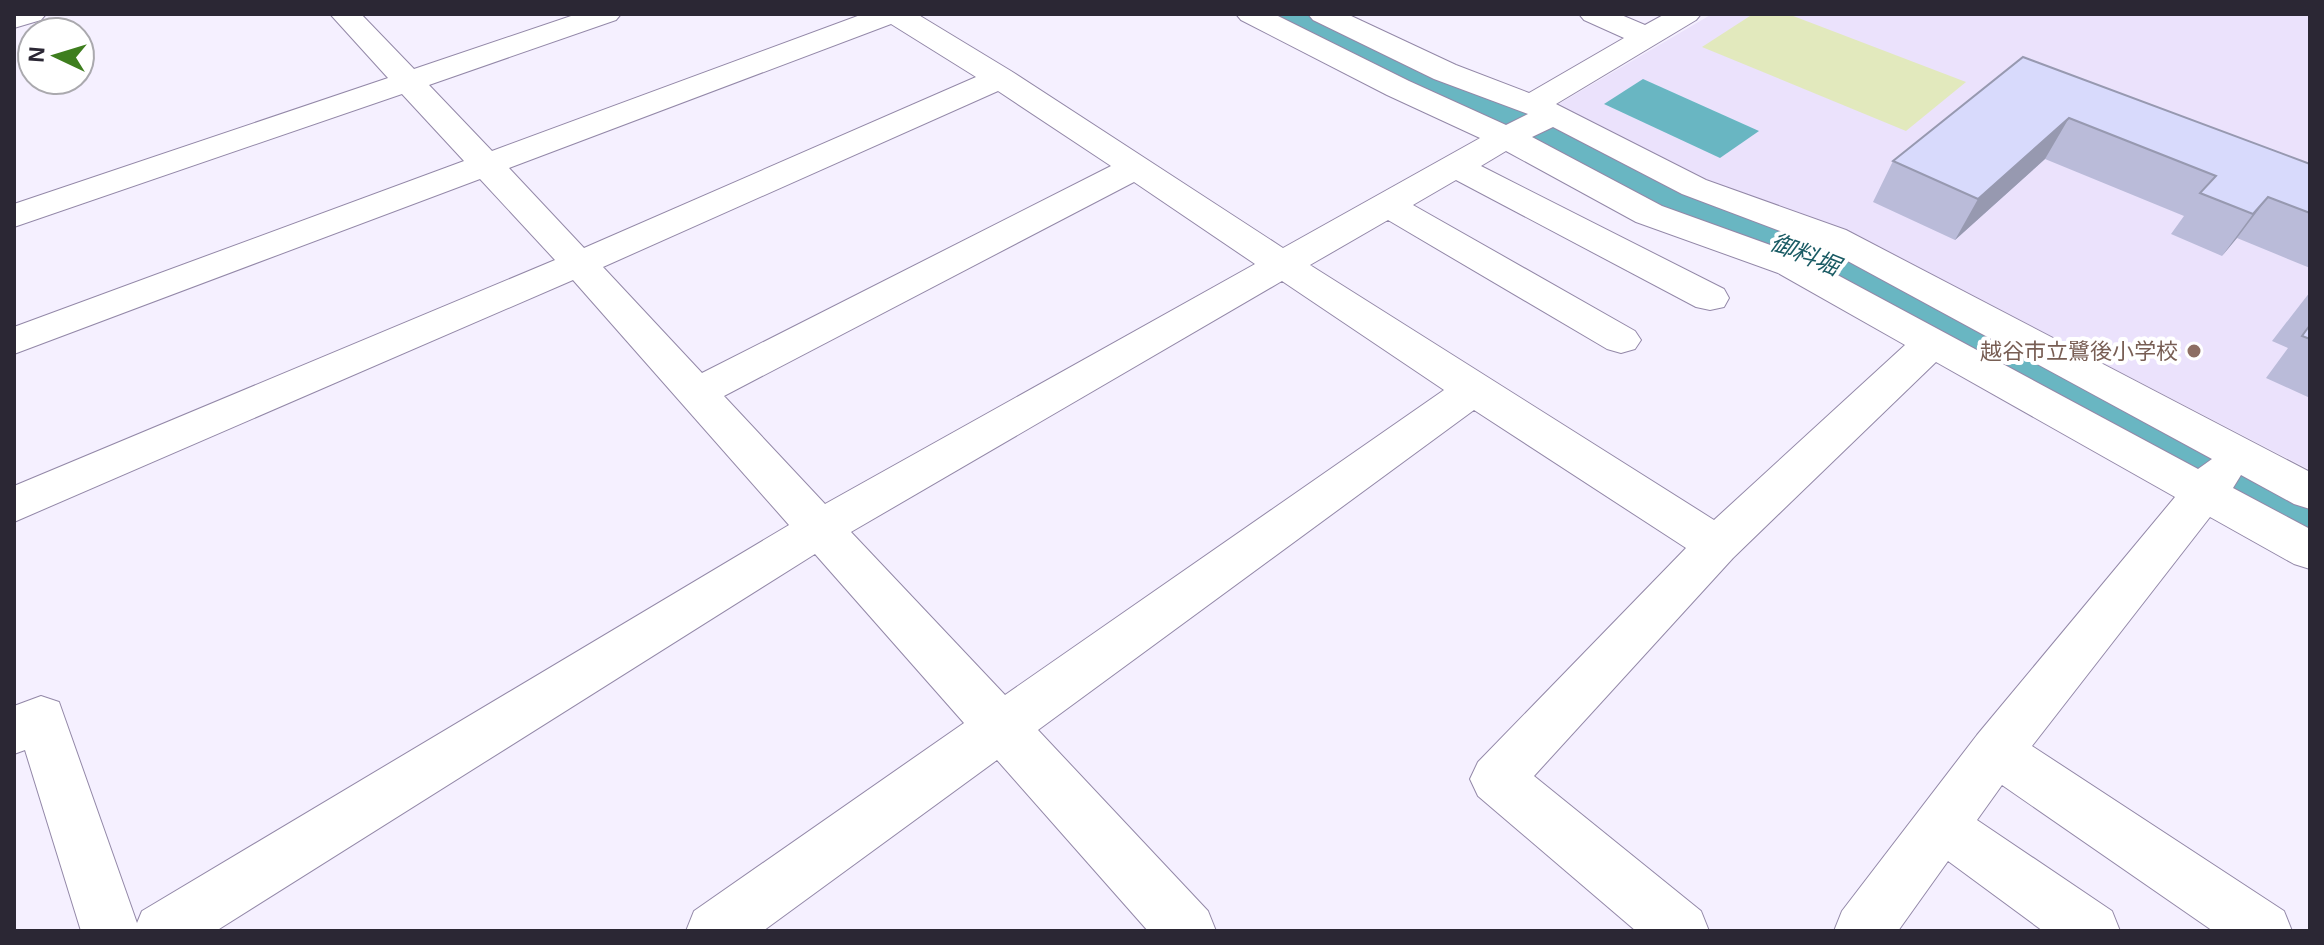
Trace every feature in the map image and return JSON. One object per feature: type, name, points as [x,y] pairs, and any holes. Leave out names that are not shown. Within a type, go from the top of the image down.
[{"type":"street","points":[[14,19],[31,14]]},
{"type":"street","points":[[345,14],[579,264],[1187,931]]},
{"type":"street","points":[[14,216],[606,14]]},
{"type":"street","points":[[14,341],[893,14],[1000,78],[1473,390],[1717,545]]},
{"type":"street","points":[[1251,14],[1398,88],[1527,123],[1833,238],[2220,474],[2310,551]]},
{"type":"street","points":[[1323,14],[1445,72],[1527,123],[1649,214],[1791,265],[1931,344],[2220,474],[2310,492]]},
{"type":"street","points":[[1594,14],[1647,37]]},
{"type":"street","points":[[163,931],[820,528],[1527,123],[1647,37],[1686,14]]},
{"type":"street","points":[[14,505],[579,264],[1000,78]]},
{"type":"street","points":[[1455,166],[1710,298]]},
{"type":"street","points":[[696,393],[1136,167]]},
{"type":"street","points":[[1388,205],[1621,340]]},
{"type":"street","points":[[1680,931],[1497,779],[1717,545],[1931,344]]},
{"type":"street","points":[[715,931],[1473,390]]},
{"type":"street","points":[[1863,931],[1996,751],[2220,474]]},
{"type":"street","points":[[14,731],[41,718],[110,931]]},
{"type":"street","points":[[1996,751],[2263,931]]},
{"type":"street","points":[[1965,841],[2091,931]]},
{"type":"shaded area","name":"越谷市立鷺後小学校","points":[[1712,14],[2310,14],[2310,470],[1847,231],[1705,181],[1557,105]]},
{"type":"green space","points":[[1753,14],[1788,14],[1966,82],[1906,131],[1702,47]]},
{"type":"water","points":[[1643,79],[1759,131],[1720,158],[1604,104]]},
{"type":"building","points":[[2023,57],[2310,164],[2310,213],[2268,197],[2253,214],[2200,193],[2216,176],[2069,118],[1978,199],[1893,161]]},
{"type":"building","points":[[2310,325],[2310,339],[2302,336]]},
{"type":"waterway","name":"御料堀","points":[[1284,14],[1452,99],[1691,213],[1818,256],[2310,525]]},
{"type":"place","name":"越谷市立鷺後小学校","points":[[2194,351]]}]
